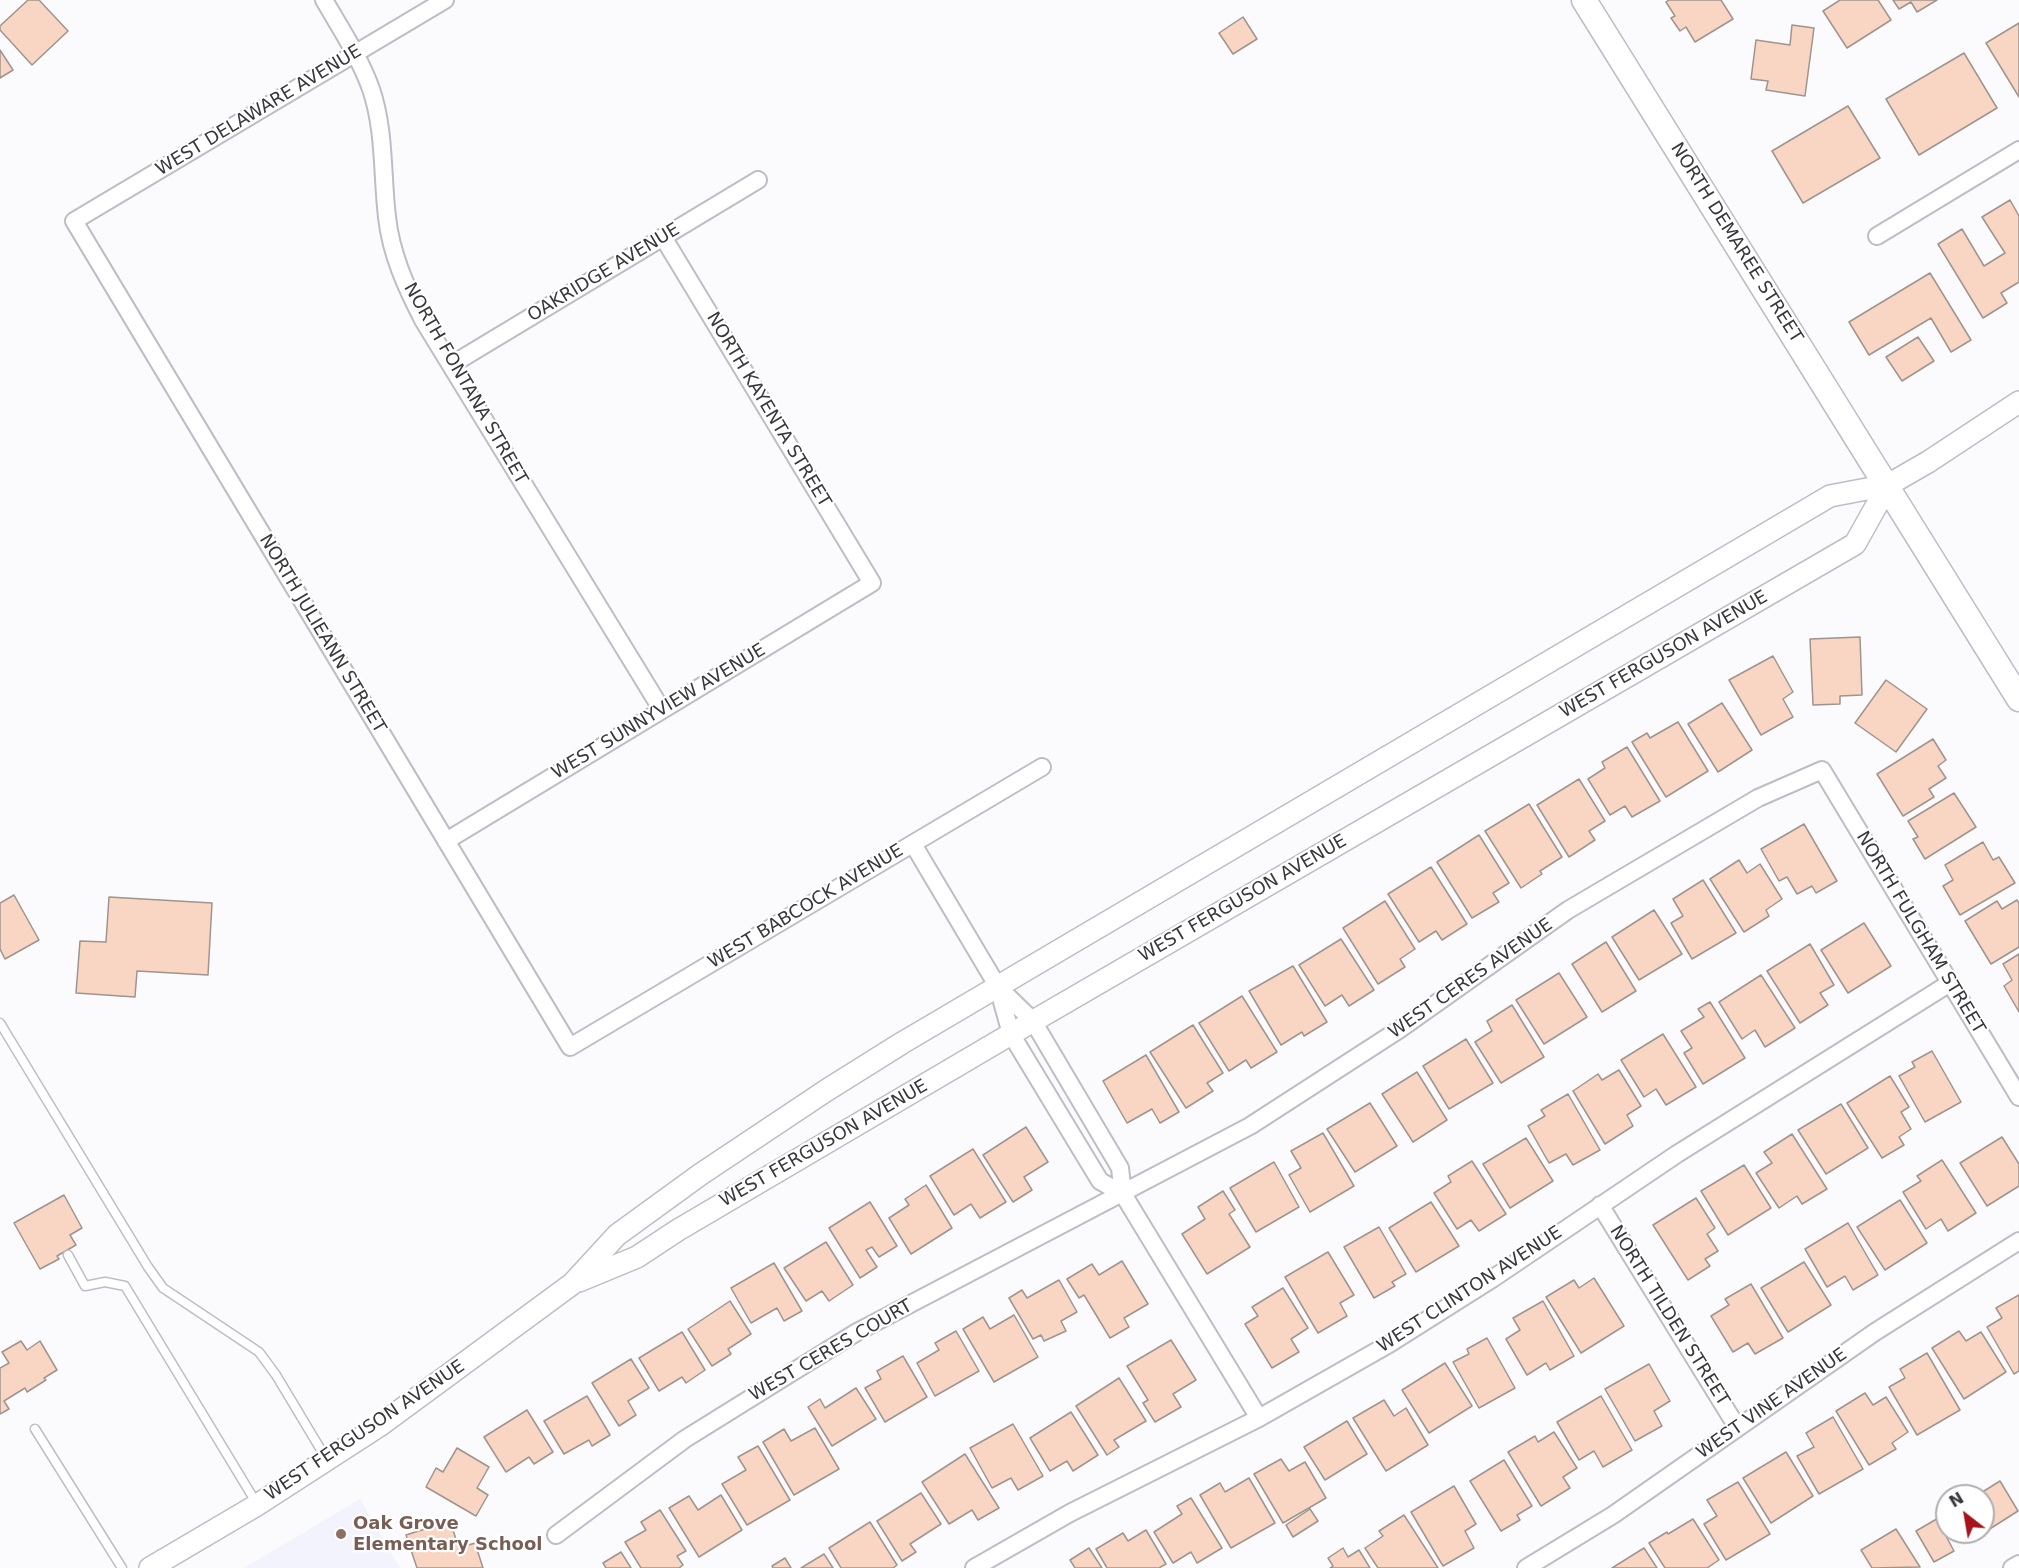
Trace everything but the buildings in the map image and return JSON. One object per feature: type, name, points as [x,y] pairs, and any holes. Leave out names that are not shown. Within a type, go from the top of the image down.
[{"type":"main road","name":"NORTH DEMAREE STREET","points":[[1584,0],[1888,485],[2019,699]]},
{"type":"street","name":"NORTH FONTANA STREET","points":[[324,0],[355,53],[371,90],[379,123],[387,218],[393,250],[405,285],[451,365],[662,710]]},
{"type":"street","name":"WEST DELAWARE AVENUE","points":[[74,221],[445,0]]},
{"type":"street","points":[[1877,236],[2019,150]]},
{"type":"street","name":"OAKRIDGE AVENUE","points":[[451,365],[758,180]]},
{"type":"street","name":"NORTH JULIEANN STREET","points":[[74,221],[570,1047]]},
{"type":"street","name":"NORTH KAYENTA STREET","points":[[663,237],[873,583]]},
{"type":"street","name":"WEST FERGUSON AVENUE","points":[[150,1568],[327,1460],[434,1386],[572,1284],[617,1235],[701,1174],[845,1078],[1830,496],[1888,485],[1928,462],[2019,402]]},
{"type":"street","name":"WEST FERGUSON AVENUE","points":[[572,1284],[636,1257],[1033,1021],[1856,544],[1888,485]]},
{"type":"street","name":"WEST SUNNYVIEW AVENUE","points":[[446,841],[873,583]]},
{"type":"street","name":"WEST BABCOCK AVENUE","points":[[570,1047],[1042,767]]},
{"type":"street","name":"NORTH FULGHAM STREET","points":[[1822,770],[2019,1097]]},
{"type":"street","name":"WEST CERES AVENUE","points":[[1123,1194],[1250,1126],[1400,1029],[1568,910],[1758,798],[1822,770]]},
{"type":"street","points":[[913,844],[998,987],[1033,1021],[1120,1168],[1123,1194],[1259,1418]]},
{"type":"street","name":"WEST CLINTON AVENUE","points":[[974,1568],[1070,1513],[1259,1418],[1389,1344],[1492,1279],[1677,1154],[1950,983]]},
{"type":"street","points":[[998,987],[1011,1034],[1100,1181],[1123,1194]]},
{"type":"street","name":"WEST CERES COURT","points":[[556,1535],[685,1439],[857,1332],[1123,1194]]},
{"type":"street","name":"NORTH TILDEN STREET","points":[[1600,1205],[1737,1427]]},
{"type":"street","name":"WEST VINE AVENUE","points":[[1526,1568],[1613,1515],[1875,1332],[2019,1241]]},
{"type":"street","points":[[2012,1568],[2019,1564]]},
{"type":"lane","points":[[0,1023],[163,1288],[259,1352],[276,1375],[327,1460]]},
{"type":"lane","points":[[68,1255],[85,1286],[105,1282],[125,1286],[257,1504]]},
{"type":"lane","points":[[35,1429],[122,1568]]},
{"type":"shaded area","name":"Oak Grove Elementary School","points":[[360,1499],[400,1568],[244,1568]]},
{"type":"place","name":"Oak Grove Elementary School","points":[[341,1534]]}]
